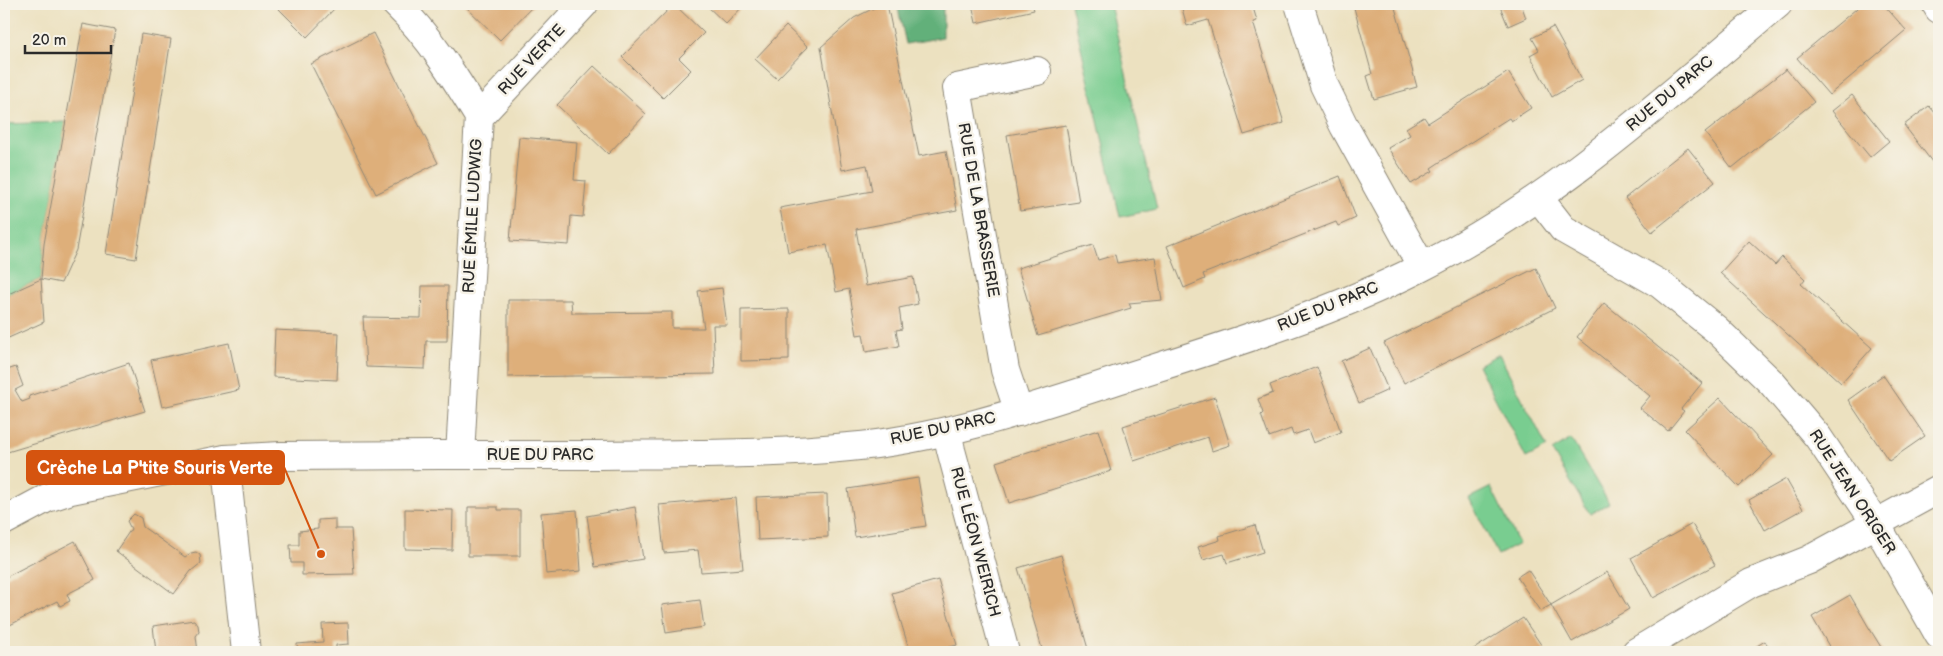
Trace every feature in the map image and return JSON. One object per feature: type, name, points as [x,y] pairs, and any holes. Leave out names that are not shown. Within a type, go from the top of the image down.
[{"type":"street","name":"RUE ÉMILE LUDWIG","points":[[396,4],[416,23],[479,117],[460,455]]},
{"type":"street","name":"RUE VERTE","points":[[479,117],[584,4]]},
{"type":"street","points":[[1299,4],[1324,85],[1344,126],[1422,267]]},
{"type":"street","name":"RUE DU PARC","points":[[4,521],[48,498],[70,490],[225,459],[281,456],[723,454],[852,447],[948,431],[1019,412],[1290,325],[1352,300],[1422,267],[1507,218],[1609,146],[1778,4]]},
{"type":"street","points":[[1936,4],[1939,9]]},
{"type":"street","name":"RUE DE LA BRASSERIE","points":[[1019,412],[1005,370],[957,88],[1037,71]]},
{"type":"street","name":"RUE JEAN ORIGER","points":[[1538,197],[1563,228],[1660,284],[1717,330],[1772,383],[1818,437],[1875,522],[1939,635]]},
{"type":"street","name":"RUE LÉON WEIRICH","points":[[948,431],[951,450],[1005,652]]},
{"type":"street","points":[[225,459],[246,652]]},
{"type":"street","points":[[1636,652],[1751,583],[1810,560],[1875,522],[1939,489]]},
{"type":"green space","points":[[897,4],[943,4],[943,37],[906,44]]},
{"type":"green space","points":[[1071,4],[1110,4],[1157,209],[1120,217]]},
{"type":"green space","points":[[66,122],[44,244],[41,279],[4,296],[4,124]]},
{"type":"green space","points":[[1499,354],[1547,447],[1526,458],[1478,365]]},
{"type":"green space","points":[[1571,439],[1609,503],[1590,514],[1552,451]]},
{"type":"green space","points":[[1491,487],[1519,544],[1498,555],[1469,498]]},
{"type":"building","points":[[274,4],[333,4],[336,7],[307,37]]},
{"type":"building","points":[[463,4],[535,4],[500,40]]},
{"type":"building","points":[[674,4],[704,33],[679,58],[691,70],[663,98],[622,57]]},
{"type":"building","points":[[705,4],[745,4],[726,24]]},
{"type":"building","points":[[882,4],[887,4],[919,156],[946,151],[957,210],[856,229],[866,286],[913,277],[918,304],[899,308],[902,329],[896,330],[899,346],[866,352],[863,334],[857,335],[849,289],[836,292],[827,245],[788,252],[780,208],[872,191],[867,165],[842,170],[821,47],[854,18]]},
{"type":"building","points":[[972,4],[1032,4],[1034,10],[976,23]]},
{"type":"building","points":[[1252,4],[1257,21],[1253,22],[1284,123],[1244,135],[1208,20],[1187,26],[1181,5]]},
{"type":"building","points":[[1353,4],[1394,4],[1417,87],[1374,99],[1367,76],[1372,74]]},
{"type":"building","points":[[1499,4],[1521,4],[1526,18],[1508,26]]},
{"type":"building","points":[[1862,4],[1883,4],[1906,30],[1829,95],[1797,58]]},
{"type":"building","points":[[83,24],[115,30],[76,250],[61,283],[41,279],[44,244]]},
{"type":"building","points":[[786,26],[808,47],[777,79],[755,59]]},
{"type":"building","points":[[1553,27],[1582,80],[1552,97],[1530,55],[1539,50],[1532,38]]},
{"type":"building","points":[[373,33],[438,163],[376,194],[311,64]]},
{"type":"building","points":[[141,34],[171,39],[136,259],[106,254]]},
{"type":"building","points":[[594,66],[646,114],[608,154],[557,105]]},
{"type":"building","points":[[1786,69],[1814,102],[1732,168],[1705,133]]},
{"type":"building","points":[[1508,72],[1531,108],[1511,121],[1509,118],[1449,156],[1431,168],[1433,171],[1411,184],[1388,148],[1410,135],[1406,128],[1424,117],[1428,123]]},
{"type":"building","points":[[1852,95],[1889,141],[1870,157],[1832,111]]},
{"type":"building","points":[[1929,106],[1939,117],[1939,171],[1904,125]]},
{"type":"building","points":[[1066,125],[1079,202],[1020,211],[1007,135]]},
{"type":"building","points":[[519,137],[577,142],[574,180],[586,181],[583,217],[571,216],[569,245],[510,241]]},
{"type":"building","points":[[1688,148],[1715,182],[1652,232],[1625,198]]},
{"type":"building","points":[[1340,176],[1356,218],[1338,226],[1336,222],[1203,274],[1205,279],[1184,288],[1167,246]]},
{"type":"building","points":[[1749,241],[1775,265],[1782,257],[1805,279],[1801,284],[1872,348],[1841,383],[1720,273]]},
{"type":"building","points":[[1093,245],[1098,260],[1115,255],[1117,263],[1155,257],[1162,300],[1129,303],[1131,308],[1038,336],[1018,268]]},
{"type":"building","points":[[1536,268],[1555,308],[1404,383],[1384,343]]},
{"type":"building","points":[[41,279],[44,322],[4,340],[4,296]]},
{"type":"building","points":[[422,286],[448,286],[447,341],[426,341],[425,369],[366,367],[363,317],[421,318]]},
{"type":"building","points":[[722,288],[727,325],[713,325],[715,374],[508,377],[508,300],[571,300],[572,313],[672,312],[672,328],[704,328],[698,291]]},
{"type":"building","points":[[1604,303],[1702,383],[1681,409],[1684,411],[1668,431],[1640,408],[1650,396],[1577,337]]},
{"type":"building","points":[[789,309],[789,360],[741,361],[741,310]]},
{"type":"building","points":[[275,330],[339,333],[337,380],[273,377]]},
{"type":"building","points":[[229,343],[239,390],[162,407],[151,360]]},
{"type":"building","points":[[1370,348],[1388,390],[1359,403],[1341,361]]},
{"type":"building","points":[[129,363],[145,411],[4,453],[4,371],[16,367],[23,386],[15,390],[22,402],[30,399],[29,396]]},
{"type":"building","points":[[1317,367],[1341,432],[1313,443],[1308,430],[1293,435],[1291,429],[1269,437],[1261,415],[1263,413],[1258,399],[1273,393],[1270,385]]},
{"type":"building","points":[[1883,375],[1925,436],[1889,461],[1848,400]]},
{"type":"building","points":[[1215,397],[1230,445],[1212,451],[1208,437],[1134,461],[1123,426]]},
{"type":"building","points":[[1720,398],[1773,455],[1739,487],[1685,430]]},
{"type":"building","points":[[1098,430],[1111,471],[1009,503],[996,462]]},
{"type":"building","points":[[918,478],[926,526],[855,537],[848,489]]},
{"type":"building","points":[[1786,479],[1803,509],[1765,530],[1749,500]]},
{"type":"building","points":[[827,494],[828,537],[758,540],[756,497]]},
{"type":"building","points":[[736,498],[743,569],[701,572],[698,550],[664,553],[659,505]]},
{"type":"building","points":[[468,507],[498,507],[498,510],[520,510],[520,556],[468,556]]},
{"type":"building","points":[[635,507],[643,559],[595,567],[587,516]]},
{"type":"building","points":[[405,509],[453,510],[452,550],[405,549]]},
{"type":"building","points":[[577,510],[581,571],[546,574],[541,513]]},
{"type":"building","points":[[134,514],[141,518],[143,527],[185,557],[196,552],[200,555],[201,563],[191,571],[174,594],[116,551],[131,529],[127,521]]},
{"type":"building","points":[[335,519],[335,529],[351,529],[354,574],[302,575],[302,563],[291,563],[290,545],[299,545],[299,531],[318,529],[318,520]]},
{"type":"building","points":[[1692,524],[1715,565],[1653,598],[1631,558]]},
{"type":"building","points":[[1255,525],[1263,552],[1227,563],[1224,554],[1203,560],[1198,547],[1220,540],[1219,536]]},
{"type":"building","points":[[75,541],[95,580],[67,594],[70,601],[60,606],[57,601],[4,628],[4,578]]},
{"type":"building","points":[[1061,555],[1088,649],[1078,652],[1043,652],[1018,568]]},
{"type":"building","points":[[1528,570],[1551,605],[1540,611],[1517,577]]},
{"type":"building","points":[[1607,572],[1629,609],[1572,642],[1551,605]]},
{"type":"building","points":[[938,580],[957,645],[932,652],[910,652],[892,593]]},
{"type":"building","points":[[1850,595],[1884,652],[1833,652],[1830,648],[1812,617]]},
{"type":"building","points":[[700,600],[704,627],[666,633],[662,605]]},
{"type":"building","points":[[1523,618],[1546,652],[1469,652]]},
{"type":"building","points":[[194,620],[198,625],[199,632],[196,636],[198,652],[156,652],[153,626]]},
{"type":"building","points":[[348,623],[349,644],[336,645],[336,652],[298,652],[297,644],[323,642],[322,624]]},
{"type":"building","points":[[1765,641],[1771,652],[1747,652]]},
{"type":"place","name":"Crèche La P'tite Souris Verte","points":[[321,554]]}]
